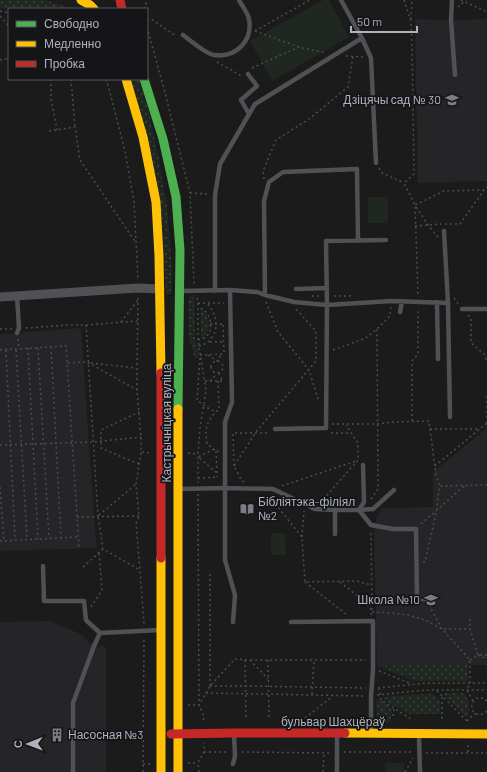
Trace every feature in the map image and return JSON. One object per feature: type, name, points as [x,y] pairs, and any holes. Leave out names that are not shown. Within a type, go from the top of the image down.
[{"type":"main road","points":[[81,0],[93,8]]},
{"type":"main road","name":"Кастрычніцкая вуліца","points":[[126,80],[143,137],[156,202],[159,256],[161,446],[161,772]]},
{"type":"main road","name":"Кастрычніцкая вуліца","points":[[144,80],[163,139],[176,197],[180,250],[178,772]]},
{"type":"main road","name":"бульвар Шахцёраў","points":[[161,735],[234,733],[487,734]]},
{"type":"street","points":[[0,297],[138,288],[160,289]]},
{"type":"lane","points":[[183,35],[213,55],[228,54],[243,45],[249,34],[249,18],[239,0]]},
{"type":"lane","points":[[341,0],[372,58],[376,163]]},
{"type":"lane","points":[[452,0],[451,20],[456,75]]},
{"type":"lane","points":[[215,291],[215,195],[220,164],[249,114],[255,104],[362,38]]},
{"type":"lane","points":[[248,74],[256,86],[241,100],[249,114]]},
{"type":"lane","points":[[265,295],[264,201],[269,182],[283,172],[357,169],[358,240]]},
{"type":"lane","points":[[444,231],[448,303],[450,417]]},
{"type":"lane","points":[[275,429],[326,428],[326,241],[386,240]]},
{"type":"lane","points":[[296,289],[327,288]]},
{"type":"lane","points":[[180,291],[230,290],[257,292],[294,302],[327,305],[392,301],[448,303]]},
{"type":"lane","points":[[230,290],[232,402],[225,422],[225,488],[226,560],[235,595],[233,622]]},
{"type":"lane","points":[[17,296],[18,331]]},
{"type":"lane","points":[[400,312],[402,301]]},
{"type":"lane","points":[[437,302],[438,359]]},
{"type":"lane","points":[[462,309],[487,309]]},
{"type":"lane","points":[[360,510],[364,502],[363,465]]},
{"type":"lane","points":[[179,489],[273,489],[315,509],[335,510],[373,510],[394,490]]},
{"type":"lane","points":[[335,510],[335,534]]},
{"type":"lane","points":[[360,510],[371,525],[393,529],[416,529],[417,599],[432,599]]},
{"type":"lane","points":[[43,566],[44,601],[84,600],[86,620],[100,633],[160,630]]},
{"type":"lane","points":[[291,622],[373,621],[371,734]]},
{"type":"lane","points":[[73,772],[72,703],[100,633]]},
{"type":"lane","points":[[233,764],[235,756],[234,733]]},
{"type":"lane","points":[[337,734],[337,772]]},
{"type":"lane","points":[[419,734],[420,772]]},
{"type":"path","points":[[310,0],[255,31],[299,47],[335,54],[372,58]]},
{"type":"path","points":[[404,0],[411,21]]},
{"type":"path","points":[[404,183],[414,174],[411,21],[412,0]]},
{"type":"path","points":[[461,0],[487,11]]},
{"type":"path","points":[[0,16],[8,25]]},
{"type":"path","points":[[148,20],[151,19],[177,36]]},
{"type":"path","points":[[216,62],[240,75],[299,47]]},
{"type":"path","points":[[264,179],[263,171],[276,140],[309,119],[348,87],[353,56]]},
{"type":"path","points":[[52,80],[51,98],[57,130]]},
{"type":"path","points":[[71,80],[75,127],[80,160],[137,245]]},
{"type":"path","points":[[106,80],[125,151],[134,202],[137,245],[137,368],[141,452],[136,484],[139,516],[136,524],[144,631],[143,772]]},
{"type":"path","points":[[49,131],[75,127]]},
{"type":"path","points":[[376,163],[382,173],[404,183],[415,205],[428,224],[445,243]]},
{"type":"path","points":[[415,226],[428,224],[460,224],[487,187]]},
{"type":"path","points":[[415,205],[444,191],[484,190]]},
{"type":"path","points":[[190,193],[215,195]]},
{"type":"path","points":[[412,421],[412,361],[418,354],[415,205]]},
{"type":"path","points":[[194,277],[194,291],[198,303],[198,340],[206,392],[200,428],[198,454],[199,705],[204,714],[204,752],[198,763],[198,772]]},
{"type":"path","points":[[307,296],[357,296]]},
{"type":"path","points":[[120,322],[138,300]]},
{"type":"path","points":[[272,302],[265,300],[278,332],[309,370],[320,404]]},
{"type":"path","points":[[234,466],[256,432],[316,361],[326,353],[366,338],[390,316],[392,301]]},
{"type":"path","points":[[198,303],[230,303]]},
{"type":"path","points":[[206,303],[215,317],[216,324],[214,334],[210,342]]},
{"type":"path","points":[[198,307],[205,311],[208,315],[210,324],[209,333],[205,338],[198,340]]},
{"type":"path","points":[[294,307],[316,331],[316,361]]},
{"type":"path","points":[[462,309],[470,319],[471,342],[487,355]]},
{"type":"path","points":[[0,329],[18,331],[70,325],[138,321]]},
{"type":"path","points":[[210,324],[231,323]]},
{"type":"path","points":[[86,325],[98,516],[103,549]]},
{"type":"path","points":[[371,510],[371,500],[378,489],[377,329]]},
{"type":"path","points":[[18,331],[19,349]]},
{"type":"path","points":[[199,346],[210,342],[231,342]]},
{"type":"path","points":[[0,350],[66,346],[79,547]]},
{"type":"path","points":[[51,347],[61,538]]},
{"type":"path","points":[[28,348],[38,539]]},
{"type":"path","points":[[38,348],[49,538]]},
{"type":"path","points":[[16,349],[27,539]]},
{"type":"path","points":[[6,350],[15,540]]},
{"type":"path","points":[[200,354],[231,354]]},
{"type":"path","points":[[200,354],[197,400],[204,406],[216,412]]},
{"type":"path","points":[[207,354],[222,363],[224,375],[223,381]]},
{"type":"path","points":[[222,354],[217,361],[213,363],[211,368],[212,371],[218,373],[223,381]]},
{"type":"path","points":[[484,354],[487,362]]},
{"type":"path","points":[[68,364],[84,362],[137,368]]},
{"type":"path","points":[[89,363],[138,390]]},
{"type":"path","points":[[210,381],[222,369]]},
{"type":"path","points":[[204,381],[231,380]]},
{"type":"path","points":[[218,381],[219,409],[209,418],[206,430],[207,444],[216,451],[218,477]]},
{"type":"path","points":[[435,466],[487,423],[487,396]]},
{"type":"path","points":[[139,412],[101,430],[101,448],[139,464]]},
{"type":"path","points":[[326,424],[346,425],[429,421],[436,475],[440,486],[438,509],[425,562],[419,563]]},
{"type":"path","points":[[346,425],[358,443],[358,460],[315,509],[304,511],[302,537],[305,582],[355,622]]},
{"type":"path","points":[[248,483],[242,481],[234,466],[233,433],[276,433],[275,429]]},
{"type":"path","points":[[430,429],[479,429]]},
{"type":"path","points":[[0,445],[94,442],[141,437]]},
{"type":"path","points":[[198,457],[214,449]]},
{"type":"path","points":[[216,451],[233,450]]},
{"type":"path","points":[[141,452],[147,453]]},
{"type":"path","points":[[198,457],[217,473]]},
{"type":"path","points":[[273,489],[358,460]]},
{"type":"path","points":[[98,516],[136,484]]},
{"type":"path","points":[[440,486],[487,485]]},
{"type":"path","points":[[416,529],[464,486]]},
{"type":"path","points":[[0,487],[4,540]]},
{"type":"path","points":[[263,489],[302,537]]},
{"type":"path","points":[[77,517],[139,516]]},
{"type":"path","points":[[368,621],[372,612],[371,535]]},
{"type":"path","points":[[0,541],[78,537]]},
{"type":"path","points":[[103,549],[140,570]]},
{"type":"path","points":[[83,567],[103,549]]},
{"type":"path","points":[[85,610],[90,609],[102,590],[99,552]]},
{"type":"path","points":[[210,573],[210,686]]},
{"type":"path","points":[[305,582],[357,581],[371,585]]},
{"type":"path","points":[[338,582],[369,605],[372,612]]},
{"type":"path","points":[[425,599],[442,629],[470,660],[470,683],[467,690]]},
{"type":"path","points":[[372,612],[408,615],[425,620],[442,629],[470,629]]},
{"type":"path","points":[[470,617],[470,629],[478,655],[487,659]]},
{"type":"path","points":[[470,660],[478,655],[487,655]]},
{"type":"path","points":[[199,705],[210,686],[235,659],[366,660]]},
{"type":"path","points":[[245,660],[246,720]]},
{"type":"path","points":[[250,660],[268,678]]},
{"type":"path","points":[[268,660],[269,718]]},
{"type":"path","points":[[312,694],[314,660]]},
{"type":"path","points":[[373,669],[414,684]]},
{"type":"path","points":[[210,686],[379,688],[426,683],[487,683]]},
{"type":"path","points":[[379,688],[381,700],[412,719]]},
{"type":"path","points":[[206,693],[371,696],[426,690],[487,690]]},
{"type":"path","points":[[437,690],[442,697],[467,721],[474,713]]},
{"type":"path","points":[[467,690],[473,701],[472,707],[474,713]]},
{"type":"path","points":[[305,718],[334,695]]},
{"type":"path","points":[[442,697],[442,718]]},
{"type":"path","points":[[473,701],[477,698],[484,698],[487,701]]},
{"type":"path","points":[[393,716],[394,708]]},
{"type":"path","points":[[474,713],[480,715],[487,711]]},
{"type":"path","points":[[204,752],[415,752],[405,772]]},
{"type":"path","points":[[323,772],[324,753]]},
{"type":"path","points":[[420,753],[487,753]]},
{"type":"shaded area","points":[[45,0],[70,8],[8,9],[0,8],[0,1]]},
{"type":"shaded area","points":[[323,0],[329,0],[349,37],[272,81],[250,41]]},
{"type":"shaded area","name":"Дзіцячы сад № 30","points":[[415,19],[487,19],[487,181],[418,183]]},
{"type":"shaded area","points":[[131,80],[138,80],[148,108],[159,159],[167,206],[172,268],[171,294],[166,294],[162,217]]},
{"type":"shaded area","points":[[368,197],[388,197],[388,223],[368,223]]},
{"type":"shaded area","points":[[194,295],[195,336],[199,356],[195,359],[189,337],[188,300]]},
{"type":"shaded area","points":[[201,310],[205,313],[209,324],[208,332],[202,338],[201,335]]},
{"type":"shaded area","points":[[81,328],[97,548],[0,551],[0,334]]},
{"type":"shaded area","name":"Школа №10","points":[[487,428],[487,665],[377,666],[374,535],[375,523],[381,508],[433,507],[433,472]]},
{"type":"shaded area","points":[[271,533],[285,533],[286,555],[271,555]]},
{"type":"shaded area","points":[[50,621],[83,635],[85,640],[98,648],[102,645],[106,648],[106,772],[0,772],[0,622]]},
{"type":"shaded area","points":[[468,665],[468,681],[415,681],[377,666]]},
{"type":"shaded area","points":[[444,693],[464,693],[469,702],[470,712],[466,717],[444,695]]},
{"type":"shaded area","points":[[433,694],[440,700],[440,714],[408,714],[384,700],[383,697]]},
{"type":"shaded area","points":[[376,699],[379,699],[392,708],[390,721],[386,723],[379,722],[377,719]]},
{"type":"shaded area","points":[[385,763],[404,763],[404,772],[385,772]]},
{"type":"traffic: fast","points":[[144,80],[163,139],[176,197],[180,250],[178,409]]},
{"type":"traffic: slow","points":[[81,0],[93,8]]},
{"type":"traffic: slow","points":[[126,80],[143,137],[156,202],[159,256],[161,373]]},
{"type":"traffic: slow","points":[[178,409],[178,772]]},
{"type":"traffic: slow","points":[[161,558],[161,772]]},
{"type":"traffic: slow","points":[[345,733],[487,734]]},
{"type":"traffic: jam","points":[[120,0],[122,8]]},
{"type":"traffic: jam","points":[[161,373],[161,558]]},
{"type":"traffic: jam","points":[[171,734],[345,733]]},
{"type":"place","name":"Дзіцячы сад № 30","points":[[452,100]]},
{"type":"place","name":"Бібліятэка-філіял №2","points":[[247,509]]},
{"type":"place","name":"Школа №10","points":[[431,600]]},
{"type":"place","name":"Насосная №3","points":[[57,735]]}]
